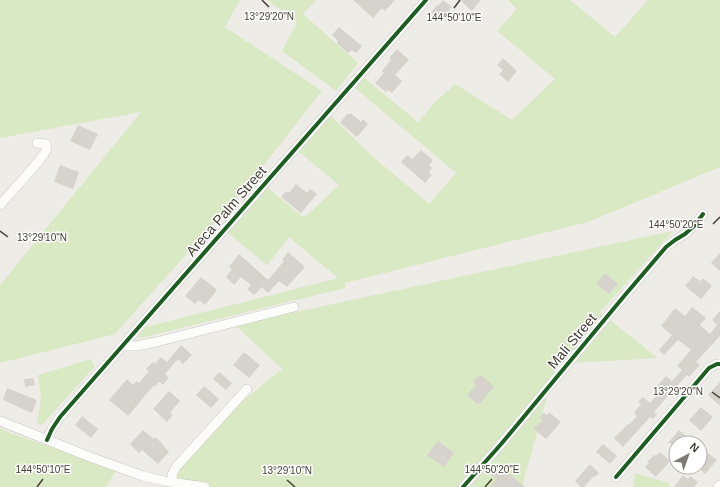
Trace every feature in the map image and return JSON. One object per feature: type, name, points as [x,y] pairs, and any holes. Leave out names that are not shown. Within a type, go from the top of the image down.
[{"type":"street","name":"Areca Palm Street","points":[[47,440],[60,417],[426,0]]},
{"type":"street","points":[[0,205],[48,147],[46,144],[37,143]]},
{"type":"street","name":"Mali Street","points":[[463,487],[502,443],[666,247],[685,234],[695,225],[703,214]]},
{"type":"street","points":[[122,346],[137,346],[156,342],[294,307]]},
{"type":"street","points":[[616,477],[709,368],[719,363]]},
{"type":"street","points":[[172,482],[173,471],[248,389]]},
{"type":"street","points":[[0,421],[143,476],[205,487]]},
{"type":"green space","points":[[0,0],[240,0],[225,27],[322,91],[247,186],[115,334],[0,363],[0,285],[141,112],[0,138]]},
{"type":"green space","points":[[267,0],[316,0],[303,14],[358,63],[336,91],[282,51],[297,22]]},
{"type":"green space","points":[[508,0],[570,0],[615,37],[648,0],[720,0],[720,167],[588,222],[345,283],[345,288],[140,338],[138,329],[338,278],[289,237],[267,265],[226,231],[267,187],[304,218],[339,185],[297,150],[329,114],[371,155],[429,204],[456,173],[354,87],[363,77],[418,122],[434,103],[455,84],[512,120],[555,79],[497,31],[517,9]]},
{"type":"green space","points":[[673,231],[600,312],[658,358],[556,364],[522,487],[205,487],[173,482],[173,473],[218,421],[282,369],[235,325]]},
{"type":"green space","points":[[91,359],[95,366],[42,425],[37,423],[41,399],[38,375]]},
{"type":"green space","points":[[0,428],[116,470],[106,487],[0,487]]},
{"type":"green space","points":[[635,473],[669,483],[670,487],[633,487]]},
{"type":"building","points":[[353,0],[395,0],[385,11],[382,8],[373,18]]},
{"type":"building","points":[[443,0],[452,7],[449,10],[454,14],[447,21],[445,19],[441,23],[436,18],[434,20],[428,16]]},
{"type":"building","points":[[460,0],[481,0],[472,11]]},
{"type":"building","points":[[339,27],[362,46],[356,53],[352,50],[348,53],[337,43],[338,41],[332,35]]},
{"type":"building","points":[[397,49],[409,60],[395,75],[402,81],[392,93],[388,90],[386,92],[375,83],[384,73],[382,71],[391,60],[389,58]]},
{"type":"building","points":[[503,58],[517,71],[508,82],[499,74],[503,70],[497,65]]},
{"type":"building","points":[[347,114],[352,114],[361,122],[363,119],[368,124],[357,137],[340,123]]},
{"type":"building","points":[[78,125],[98,134],[90,150],[70,141]]},
{"type":"building","points":[[421,150],[433,160],[429,165],[432,168],[429,172],[432,175],[425,183],[401,162],[407,155],[412,159]]},
{"type":"building","points":[[60,165],[79,172],[73,189],[54,182]]},
{"type":"building","points":[[296,184],[307,193],[310,189],[317,194],[301,213],[281,197],[286,191],[289,193]]},
{"type":"building","points":[[288,252],[305,267],[287,287],[279,281],[268,293],[262,287],[254,295],[247,289],[251,285],[241,277],[234,285],[226,277],[232,269],[229,267],[239,254],[268,280],[284,261],[282,260]]},
{"type":"building","points":[[720,253],[720,271],[711,263]]},
{"type":"building","points":[[605,273],[618,284],[609,294],[596,284]]},
{"type":"building","points":[[693,276],[700,281],[703,278],[712,286],[701,299],[685,286]]},
{"type":"building","points":[[201,277],[217,290],[205,305],[199,300],[195,304],[185,296]]},
{"type":"building","points":[[692,307],[706,318],[700,325],[710,334],[717,325],[712,320],[720,311],[720,336],[696,362],[700,365],[689,377],[687,375],[654,412],[657,414],[653,419],[650,417],[623,447],[614,438],[637,416],[634,413],[641,404],[638,402],[643,397],[650,403],[660,391],[656,387],[666,376],[672,381],[682,370],[677,366],[691,350],[678,340],[664,355],[659,350],[672,335],[661,326],[675,308],[685,316]]},
{"type":"building","points":[[181,345],[192,355],[183,364],[178,359],[165,374],[169,378],[163,385],[159,382],[154,387],[153,386],[128,416],[109,400],[127,379],[133,385],[137,381],[139,383],[149,371],[146,369],[153,362],[155,364],[161,357],[167,362]]},
{"type":"building","points":[[244,352],[260,365],[249,378],[233,365]]},
{"type":"building","points":[[219,372],[232,383],[226,390],[213,379]]},
{"type":"building","points":[[480,374],[494,387],[478,405],[467,395],[476,385],[473,382]]},
{"type":"building","points":[[33,378],[35,385],[25,387],[24,379]]},
{"type":"building","points":[[720,382],[720,406],[708,395]]},
{"type":"building","points":[[204,386],[219,399],[211,408],[196,395]]},
{"type":"building","points":[[7,388],[37,400],[32,413],[3,400]]},
{"type":"building","points":[[169,391],[180,401],[170,413],[173,415],[167,422],[153,409]]},
{"type":"building","points":[[701,407],[713,417],[701,431],[689,420]]},
{"type":"building","points":[[549,412],[561,422],[546,439],[534,429],[542,420],[539,418],[544,413],[547,415]]},
{"type":"building","points":[[82,416],[98,429],[91,438],[75,425]]},
{"type":"building","points":[[143,430],[154,439],[156,437],[169,452],[158,464],[142,450],[139,453],[130,444]]},
{"type":"building","points":[[679,430],[685,435],[675,435]]},
{"type":"building","points":[[438,441],[454,453],[444,467],[427,455]]},
{"type":"building","points":[[603,444],[617,456],[610,464],[596,452]]},
{"type":"building","points":[[660,452],[668,459],[668,463],[656,477],[645,467],[649,463],[647,462],[654,455],[656,456]]},
{"type":"building","points":[[708,453],[717,460],[708,470]]},
{"type":"building","points":[[590,464],[599,473],[595,477],[594,476],[584,487],[581,487],[575,481]]},
{"type":"building","points":[[497,469],[503,474],[506,471],[525,487],[490,487],[496,479],[491,475]]},
{"type":"building","points":[[683,475],[688,479],[690,476],[698,482],[694,487],[674,487]]},
{"type":"cycle path","points":[[47,440],[60,417],[426,0]]},
{"type":"cycle path","points":[[463,487],[502,443],[666,247],[685,234],[695,225],[703,214]]},
{"type":"cycle path","points":[[616,477],[709,368],[720,364]]}]
